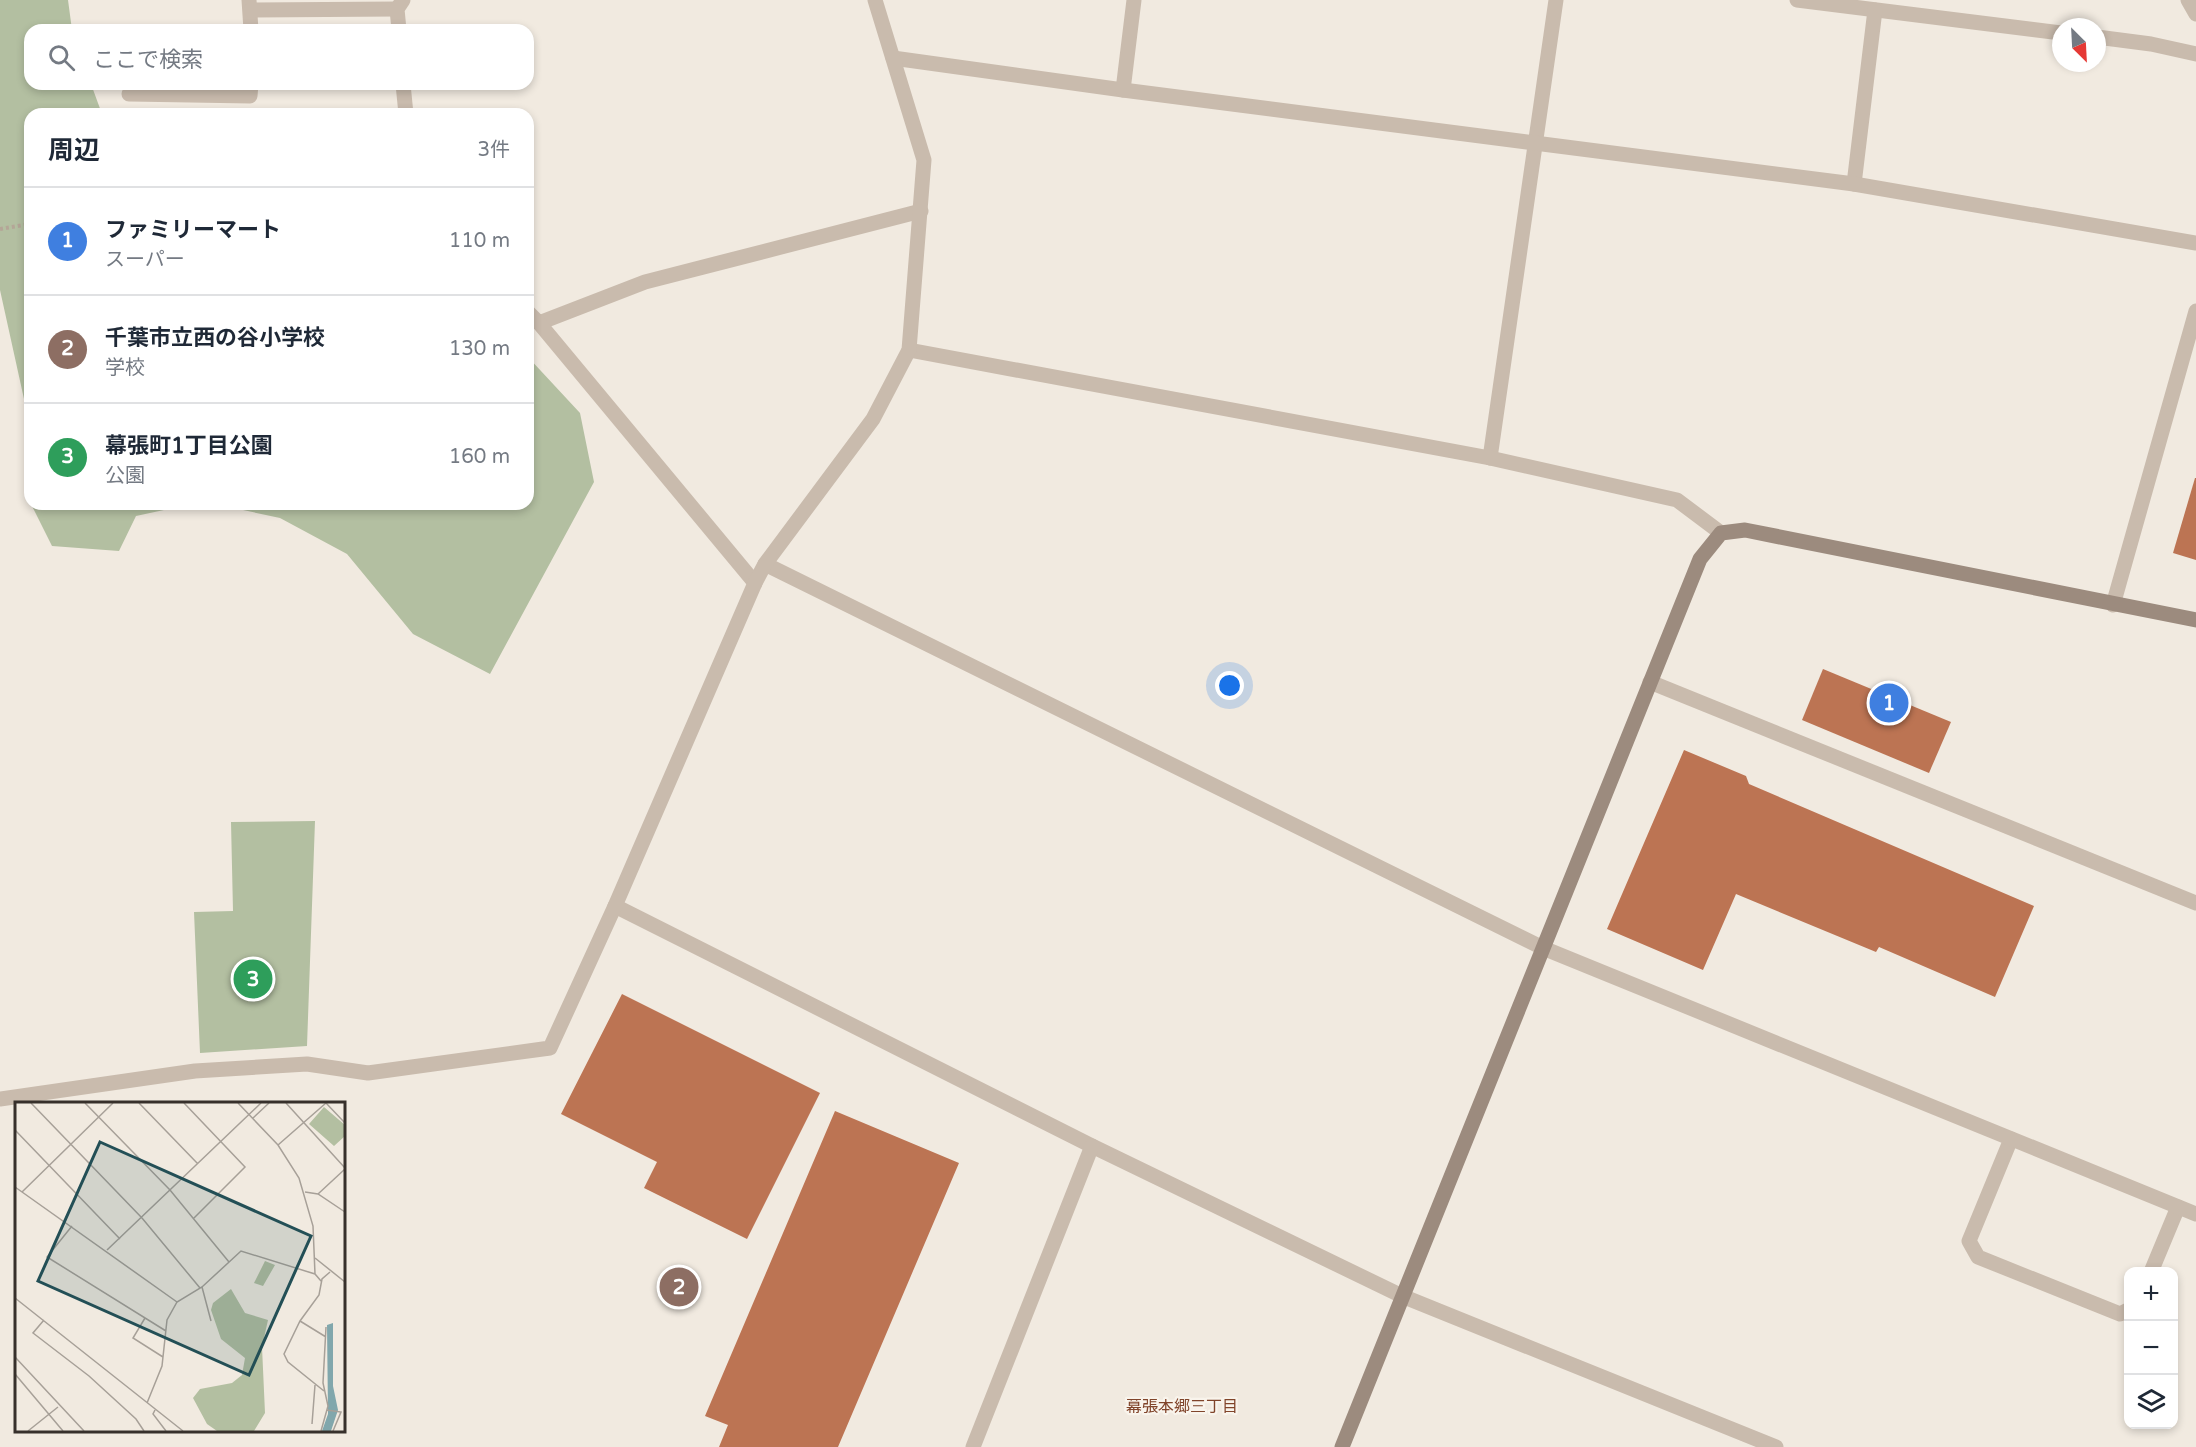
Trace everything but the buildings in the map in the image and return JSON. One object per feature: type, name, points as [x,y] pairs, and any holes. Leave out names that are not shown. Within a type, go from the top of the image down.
[{"type":"street","points":[[0,1099],[195,1071],[307,1064],[368,1073],[550,1048],[615,906],[755,583],[765,564],[873,419],[909,350],[924,160],[875,0]]},
{"type":"street","points":[[1123,90],[1134,0]]},
{"type":"street","points":[[1490,458],[1556,0]]},
{"type":"street","points":[[1797,0],[2052,32]]},
{"type":"street","points":[[2188,0],[2196,14]]},
{"type":"street","points":[[251,24],[250,5],[400,4],[399,24]]},
{"type":"street","points":[[1854,184],[1875,10]]},
{"type":"street","points":[[2106,38],[2151,44],[2196,54]]},
{"type":"street","points":[[893,58],[1123,90],[1854,184],[2196,243]]},
{"type":"street","points":[[129,94],[250,96],[250,90]]},
{"type":"street","points":[[404,90],[405,108]]},
{"type":"street","points":[[534,317],[645,282],[921,211]]},
{"type":"street","points":[[2114,604],[2196,311]]},
{"type":"street","points":[[534,318],[755,583]]},
{"type":"street","points":[[909,350],[1490,458],[1677,500],[1721,533],[1745,530],[2196,620]]},
{"type":"street","points":[[1342,1447],[1700,560],[1721,533]]},
{"type":"street","points":[[765,564],[1543,948],[2196,1214]]},
{"type":"street","points":[[1650,682],[2196,903]]},
{"type":"street","points":[[615,906],[1092,1146],[1402,1296],[1776,1447]]},
{"type":"street","points":[[2011,1139],[1969,1241],[1978,1257],[2120,1314],[2124,1312]]},
{"type":"street","points":[[973,1447],[1092,1146]]},
{"type":"street","points":[[2153,1267],[2178,1207]]},
{"type":"path","points":[[0,229],[24,225]]},
{"type":"green space","points":[[0,0],[68,0],[71,24],[24,24],[24,90],[93,90],[100,108],[24,108],[24,399],[0,290]]},
{"type":"green space","points":[[534,363],[580,413],[594,482],[490,674],[413,634],[347,554],[280,518],[243,510],[534,510]]},
{"type":"green space","points":[[34,510],[164,510],[136,516],[119,551],[52,546]]},
{"type":"green space","points":[[315,821],[307,1046],[200,1053],[194,912],[233,911],[231,822]]},
{"type":"place","name":"ファミリーマート","points":[[1889,703]]},
{"type":"place","name":"幕張町1丁目公園","points":[[253,979]]},
{"type":"place","name":"千葉市立西の谷小学校","points":[[679,1287]]},
{"type":"district","name":"幕張本郷三丁目","points":[[1182,1407]]}]
